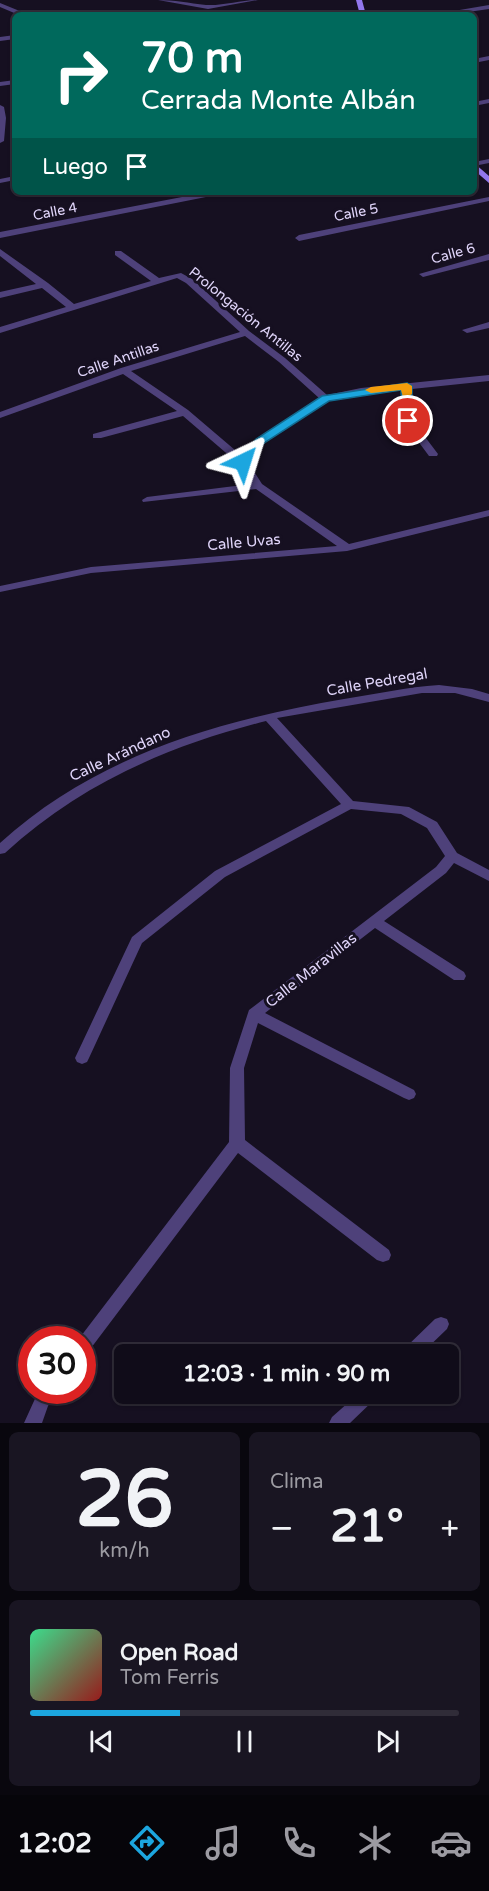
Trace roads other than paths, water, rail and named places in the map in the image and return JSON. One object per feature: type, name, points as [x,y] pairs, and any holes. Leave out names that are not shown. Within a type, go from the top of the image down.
[{"type":"street","points":[[161,0],[208,7],[255,0]]},
{"type":"street","points":[[0,5],[18,12]]},
{"type":"street","points":[[454,12],[489,7]]},
{"type":"street","points":[[0,107],[3,135]]},
{"type":"street","points":[[477,167],[489,181]]},
{"type":"street","name":"Calle 4","points":[[0,235],[206,195]]},
{"type":"street","name":"Calle 5","points":[[299,238],[489,199]]},
{"type":"street","points":[[0,252],[73,308]]},
{"type":"street","points":[[118,253],[157,281]]},
{"type":"street","name":"Calle 6","points":[[423,274],[489,257]]},
{"type":"street","name":"Prolongación Antillas","points":[[0,330],[178,275],[189,280],[246,333],[326,398]]},
{"type":"street","points":[[0,296],[45,285]]},
{"type":"street","points":[[467,330],[489,325]]},
{"type":"street","name":"Calle Antillas","points":[[0,415],[124,370],[246,333]]},
{"type":"street","points":[[124,370],[185,412],[243,462],[258,486],[347,548]]},
{"type":"street","points":[[243,462],[260,441],[326,398],[407,386],[489,378]]},
{"type":"street","points":[[407,386],[408,421],[433,454]]},
{"type":"street","points":[[96,436],[185,412]]},
{"type":"street","points":[[147,500],[258,486]]},
{"type":"street","name":"Calle Uvas","points":[[0,589],[91,570],[347,548],[489,513]]},
{"type":"street","name":"Calle Pedregal","points":[[269,717],[438,687],[476,693],[489,698]]},
{"type":"street","points":[[269,717],[350,805]]},
{"type":"street","name":"Calle Arándano","points":[[0,850],[22,828],[89,783],[172,746],[269,717]]},
{"type":"street","points":[[82,1058],[137,940],[220,874],[350,805],[404,810],[432,825],[452,856],[489,876]]},
{"type":"street","name":"Calle Maravillas","points":[[237,1143],[237,1068],[254,1014],[441,870],[452,856]]},
{"type":"street","points":[[374,921],[459,976]]},
{"type":"street","points":[[254,1014],[409,1094]]},
{"type":"street","points":[[96,1329],[237,1143],[382,1254]]},
{"type":"street","points":[[420,1344],[441,1324]]},
{"type":"street","points":[[33,1423],[40,1404]]},
{"type":"street","points":[[338,1423],[358,1404]]}]
